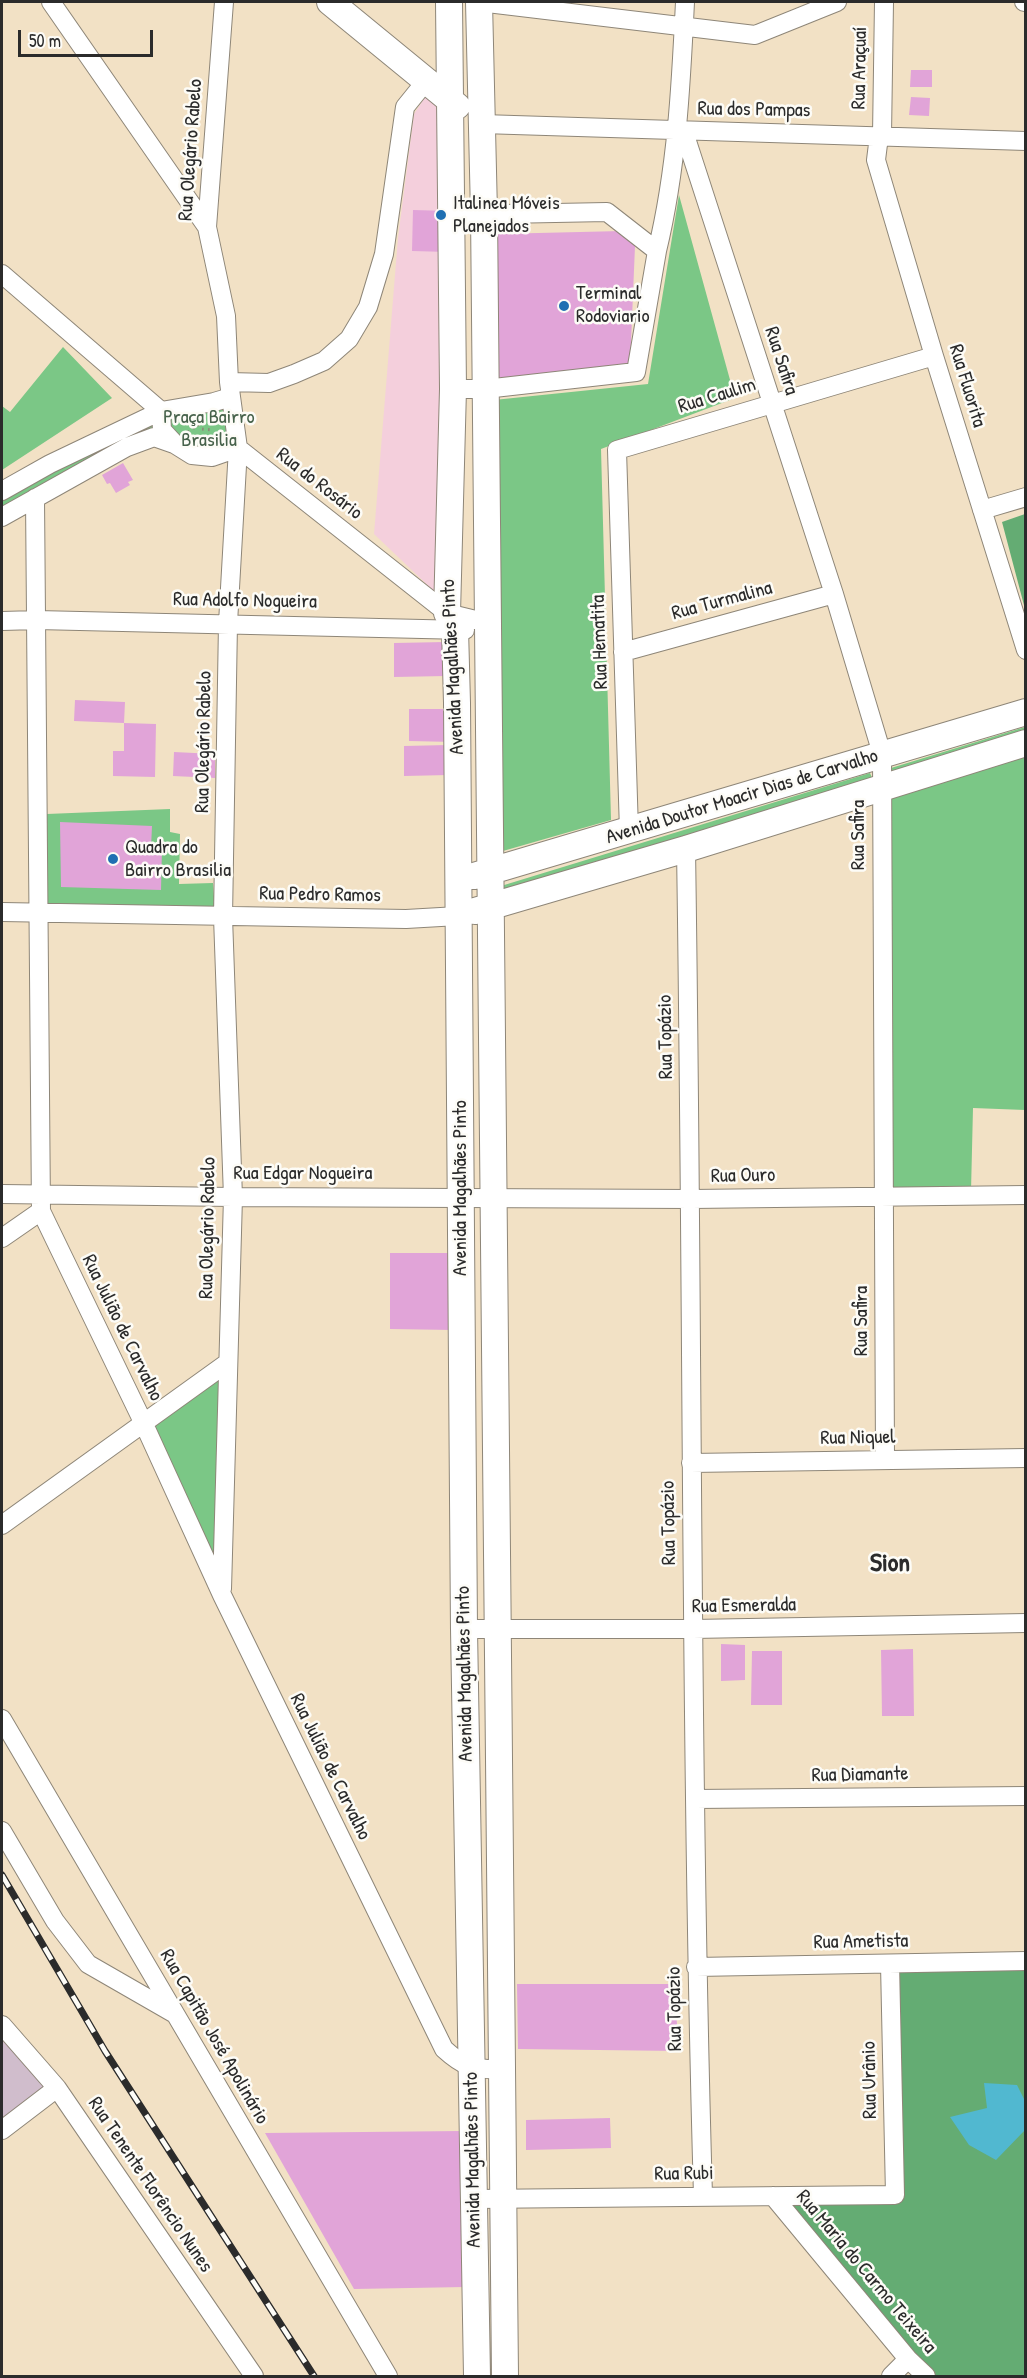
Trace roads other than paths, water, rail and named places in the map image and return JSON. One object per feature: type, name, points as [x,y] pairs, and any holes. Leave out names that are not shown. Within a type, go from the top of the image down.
[{"type":"main road","points":[[330,2],[482,124]]},
{"type":"main road","name":"Avenida Magalhães Pinto","points":[[449,2],[453,388],[451,621],[458,879],[464,1629],[477,2370]]},
{"type":"main road","name":"Avenida Magalhães Pinto","points":[[479,2],[488,627],[505,2370]]},
{"type":"main road","points":[[449,70],[481,71]]},
{"type":"main road","name":"Avenida Doutor Moacir Dias de Carvalho","points":[[458,879],[489,873],[1026,712]]},
{"type":"main road","name":"Avenida Doutor Moacir Dias de Carvalho","points":[[458,916],[686,849],[882,786],[1026,743]]},
{"type":"main road","points":[[460,1083],[492,1084]]},
{"type":"main road","points":[[477,2370],[505,2370]]},
{"type":"street","points":[[51,2],[207,227]]},
{"type":"street","name":"Rua Olegário Rabelo","points":[[222,1595],[233,1197],[223,917],[228,623],[238,448],[229,382],[226,316],[207,227],[224,2]]},
{"type":"street","points":[[479,2],[755,36],[837,2]]},
{"type":"street","points":[[453,388],[485,388],[636,372],[681,131],[685,2]]},
{"type":"street","name":"Rua Araçuaí","points":[[882,135],[884,2]]},
{"type":"street","points":[[2,491],[59,460],[155,414],[231,397],[229,382],[269,383],[324,361],[349,339],[368,307],[384,254],[405,106],[426,81]]},
{"type":"street","name":"Rua dos Pampas","points":[[482,124],[1026,141]]},
{"type":"street","name":"Rua Safira","points":[[681,131],[834,594],[882,754],[885,1460]]},
{"type":"street","name":"Rua Fluorita","points":[[882,135],[876,160],[934,356],[1026,650]]},
{"type":"street","points":[[451,214],[608,212],[657,250]]},
{"type":"street","points":[[2,274],[155,414],[162,430],[176,445],[192,456],[212,457],[238,448]]},
{"type":"street","name":"Rua Caulim","points":[[617,450],[934,356]]},
{"type":"street","points":[[2,517],[127,447],[154,437],[176,445]]},
{"type":"street","name":"Rua do Rosário","points":[[238,448],[451,621],[488,627]]},
{"type":"street","name":"Rua Hematita","points":[[617,450],[630,831]]},
{"type":"street","points":[[982,510],[1026,497]]},
{"type":"street","name":"Rua Julião de Carvalho","points":[[35,498],[42,1202],[222,1595],[444,2049],[461,2063],[472,2068],[502,2070]]},
{"type":"street","name":"Rua Turmalina","points":[[623,652],[834,594]]},
{"type":"street","name":"Rua Adolfo Nogueira","points":[[2,621],[228,623],[451,621]]},
{"type":"street","name":"Rua Topázio","points":[[686,849],[692,1199],[691,1463],[696,1967],[703,2196]]},
{"type":"street","name":"Rua Pedro Ramos","points":[[2,912],[406,919],[458,916]]},
{"type":"street","name":"Rua Edgar Nogueira","points":[[2,1194],[42,1202],[233,1197],[461,1197]]},
{"type":"street","name":"Rua Ouro","points":[[461,1197],[692,1199],[1026,1196]]},
{"type":"street","points":[[2,1238],[42,1202]]},
{"type":"street","points":[[2,1525],[227,1363]]},
{"type":"street","name":"Rua Niquel","points":[[691,1463],[1026,1458]]},
{"type":"street","name":"Rua Esmeralda","points":[[464,1629],[693,1629],[1026,1623]]},
{"type":"street","name":"Rua Capitão José Apolinário","points":[[2,1719],[388,2376]]},
{"type":"street","name":"Rua Diamante","points":[[695,1799],[1026,1796]]},
{"type":"street","points":[[2,1830],[55,1921],[88,1964],[175,2014]]},
{"type":"street","name":"Rua Ametista","points":[[696,1967],[1026,1961]]},
{"type":"street","name":"Rua Urânio","points":[[891,1964],[895,2195]]},
{"type":"street","name":"Rua Tenente Florêncio Nunes","points":[[2,2025],[57,2088],[254,2376]]},
{"type":"street","points":[[2,2130],[57,2088]]},
{"type":"street","name":"Rua Rubi","points":[[474,2199],[895,2195]]},
{"type":"street","name":"Rua Maria do Carmo Teixeira","points":[[773,2196],[908,2359],[926,2376]]},
{"type":"street","points":[[891,2376],[908,2359]]},
{"type":"water","points":[[984,2083],[1017,2085],[1025,2101],[1025,2130],[996,2160],[969,2145],[950,2117],[987,2108]]},
{"type":"railway","points":[[2,1875],[105,2051],[314,2376]]},
{"type":"place","name":"Italinea Móveis Planejados","points":[[441,215]]},
{"type":"place","name":"Terminal Rodoviario","points":[[564,306]]},
{"type":"place","name":"Quadra do Bairro Brasilia","points":[[113,859]]},
{"type":"district","name":"Sion","points":[[890,1564]]},
{"type":"park label","name":"Praça Bairro Brasilia","points":[[209,430]]}]
